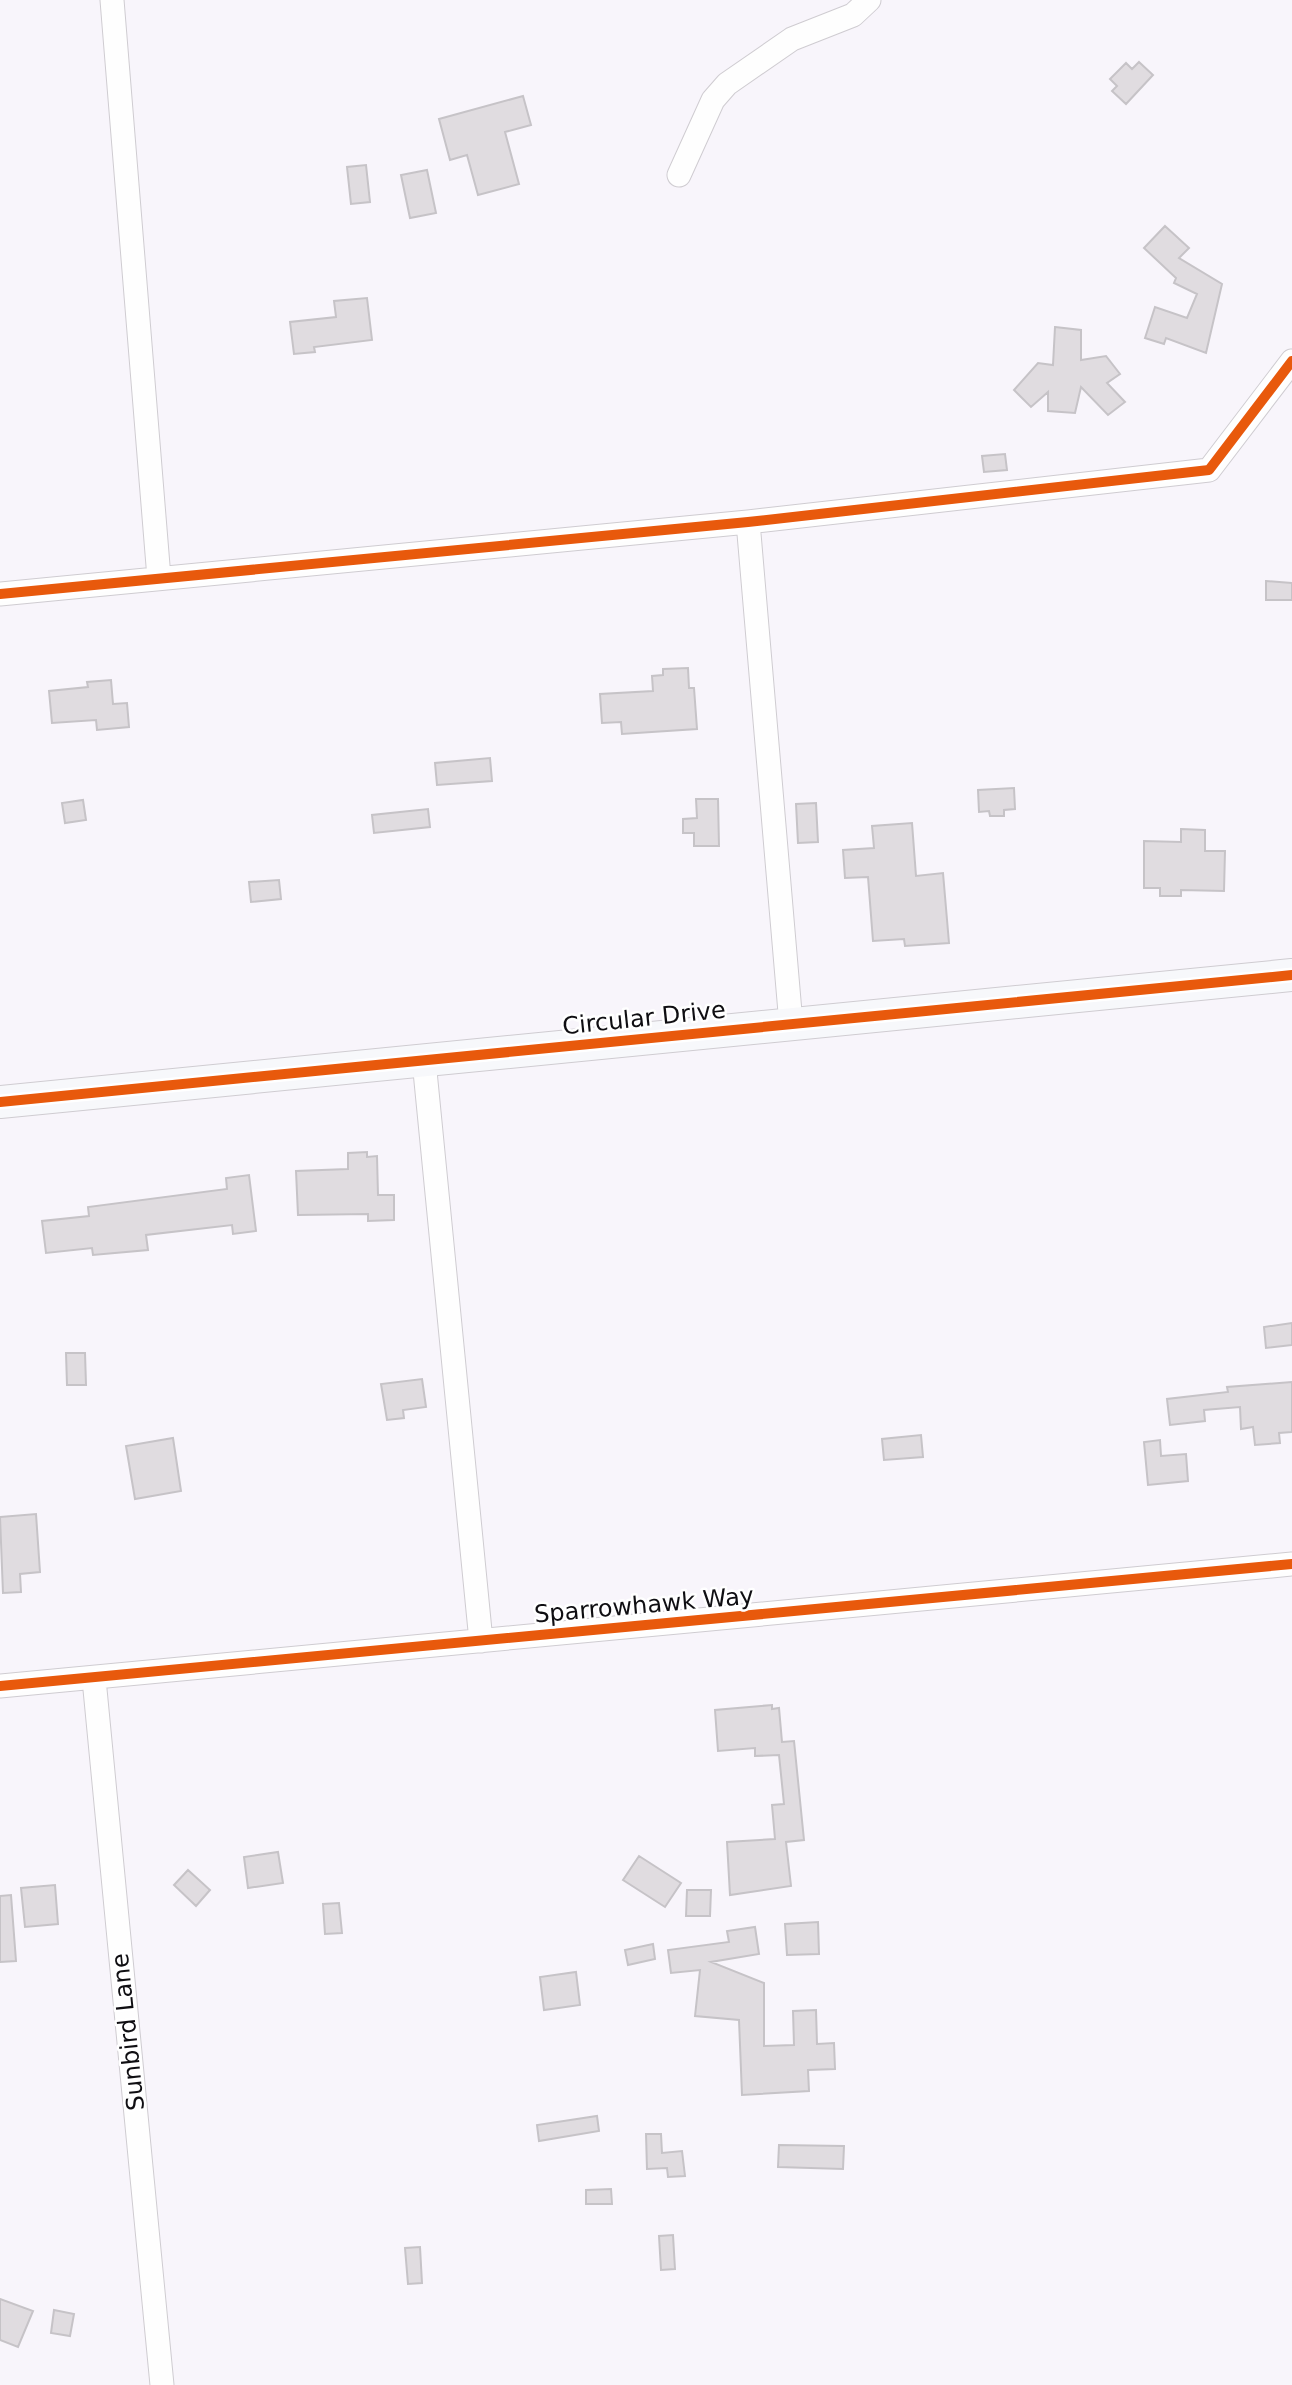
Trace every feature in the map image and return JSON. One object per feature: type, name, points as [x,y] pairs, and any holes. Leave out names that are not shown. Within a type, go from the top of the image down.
[{"type":"street","points":[[112,0],[159,578]]},
{"type":"street","points":[[680,175],[713,100],[727,84],[792,39],[853,15],[869,0]]},
{"type":"street","points":[[0,594],[748,522],[1209,470],[1292,361]]},
{"type":"street","points":[[748,522],[791,1024]]},
{"type":"street","name":"Circular Drive","points":[[0,1102],[1292,975]]},
{"type":"street","points":[[424,1061],[481,1642]]},
{"type":"street","name":"Sparrowhawk Way","points":[[0,1686],[1292,1564]]},
{"type":"street","name":"Sunbird Lane","points":[[94,1679],[162,2385]]},
{"type":"building","points":[[1139,62],[1153,75],[1126,104],[1112,91],[1117,86],[1110,79],[1126,63],[1132,69]]},
{"type":"building","points":[[523,96],[531,125],[505,132],[519,184],[478,195],[467,155],[450,160],[439,119]]},
{"type":"building","points":[[366,165],[370,202],[351,204],[347,167]]},
{"type":"building","points":[[427,170],[436,213],[410,218],[401,175]]},
{"type":"building","points":[[1165,226],[1189,248],[1179,258],[1222,284],[1206,353],[1166,338],[1164,344],[1145,338],[1155,307],[1187,318],[1197,294],[1174,283],[1176,278],[1144,248]]},
{"type":"building","points":[[367,298],[372,340],[314,347],[315,352],[294,354],[290,322],[336,317],[334,301]]},
{"type":"building","points":[[1055,327],[1081,330],[1081,360],[1106,356],[1120,374],[1107,383],[1125,402],[1108,415],[1081,387],[1075,413],[1048,411],[1048,392],[1031,407],[1014,390],[1038,363],[1053,365]]},
{"type":"building","points":[[1005,454],[1007,470],[984,472],[982,456]]},
{"type":"building","points":[[1266,581],[1292,583],[1292,600],[1266,600]]},
{"type":"building","points":[[688,668],[689,688],[694,688],[697,729],[622,734],[621,722],[602,723],[600,694],[653,691],[652,676],[663,675],[663,669]]},
{"type":"building","points":[[111,680],[113,704],[127,703],[129,727],[97,730],[96,720],[52,723],[49,691],[88,687],[87,682]]},
{"type":"building","points":[[490,758],[492,781],[437,785],[435,763]]},
{"type":"building","points":[[1014,788],[1015,809],[1004,810],[1004,816],[990,816],[989,811],[979,812],[978,790]]},
{"type":"building","points":[[696,799],[718,799],[719,846],[694,846],[694,833],[683,833],[683,819],[697,818]]},
{"type":"building","points":[[83,800],[86,820],[65,823],[62,803]]},
{"type":"building","points":[[816,803],[818,842],[798,843],[796,804]]},
{"type":"building","points":[[428,809],[430,827],[374,833],[372,815]]},
{"type":"building","points":[[912,823],[916,876],[943,873],[949,943],[905,946],[904,939],[873,941],[868,877],[845,878],[843,850],[874,848],[872,826]]},
{"type":"building","points":[[1181,829],[1205,830],[1205,851],[1225,851],[1224,891],[1181,890],[1181,896],[1160,896],[1160,888],[1144,888],[1144,841],[1181,842]]},
{"type":"building","points":[[279,880],[281,899],[251,902],[249,882]]},
{"type":"building","points":[[367,1152],[367,1157],[377,1156],[378,1195],[394,1195],[394,1220],[368,1221],[368,1214],[298,1215],[296,1171],[348,1169],[348,1153]]},
{"type":"building","points":[[249,1175],[256,1231],[233,1234],[232,1225],[146,1235],[148,1250],[93,1255],[92,1248],[46,1253],[42,1221],[89,1216],[88,1207],[227,1189],[226,1178]]},
{"type":"building","points":[[1292,1323],[1292,1345],[1266,1348],[1264,1327]]},
{"type":"building","points":[[66,1353],[85,1353],[86,1385],[67,1385]]},
{"type":"building","points":[[422,1379],[426,1407],[403,1410],[404,1418],[387,1420],[381,1384]]},
{"type":"building","points":[[1292,1382],[1292,1432],[1279,1433],[1280,1443],[1255,1445],[1253,1427],[1241,1429],[1240,1407],[1204,1410],[1205,1421],[1170,1425],[1167,1399],[1228,1392],[1227,1387]]},
{"type":"building","points":[[921,1435],[923,1457],[884,1460],[882,1439]]},
{"type":"building","points":[[173,1438],[181,1491],[135,1499],[126,1446]]},
{"type":"building","points":[[1160,1440],[1161,1456],[1186,1454],[1188,1481],[1148,1485],[1144,1442]]},
{"type":"building","points":[[36,1514],[40,1572],[20,1574],[21,1592],[3,1593],[0,1517]]},
{"type":"building","points":[[772,1705],[772,1709],[779,1708],[782,1742],[794,1741],[804,1840],[786,1842],[791,1886],[730,1895],[727,1842],[775,1839],[772,1805],[784,1804],[779,1755],[755,1756],[755,1748],[718,1751],[715,1710]]},
{"type":"building","points":[[278,1852],[283,1883],[248,1888],[244,1857]]},
{"type":"building","points":[[639,1856],[681,1883],[665,1907],[623,1880]]},
{"type":"building","points":[[188,1870],[210,1890],[196,1906],[174,1885]]},
{"type":"building","points":[[55,1885],[58,1924],[25,1927],[21,1888]]},
{"type":"building","points":[[687,1890],[711,1890],[710,1916],[686,1916]]},
{"type":"building","points":[[11,1895],[16,1961],[0,1962],[0,1896]]},
{"type":"building","points":[[339,1903],[342,1933],[325,1934],[323,1904]]},
{"type":"building","points":[[818,1922],[819,1954],[787,1955],[785,1924]]},
{"type":"building","points":[[755,1927],[759,1954],[711,1962],[764,1983],[764,2046],[794,2045],[793,2011],[816,2010],[817,2044],[834,2043],[835,2069],[808,2070],[809,2091],[742,2095],[739,2020],[695,2016],[700,1970],[671,1973],[668,1950],[729,1942],[727,1931]]},
{"type":"building","points":[[653,1944],[655,1959],[628,1965],[625,1950]]},
{"type":"building","points":[[576,1972],[580,2005],[544,2010],[540,1977]]},
{"type":"building","points":[[597,2116],[599,2131],[539,2141],[537,2125]]},
{"type":"building","points":[[646,2134],[661,2134],[662,2153],[682,2151],[685,2176],[668,2177],[667,2168],[647,2169]]},
{"type":"building","points":[[779,2145],[844,2146],[843,2169],[778,2167]]},
{"type":"building","points":[[611,2189],[612,2204],[586,2204],[586,2190]]},
{"type":"building","points":[[673,2235],[675,2269],[661,2270],[659,2236]]},
{"type":"building","points":[[420,2247],[422,2283],[408,2284],[405,2248]]},
{"type":"building","points":[[0,2299],[33,2311],[18,2347],[0,2340]]},
{"type":"building","points":[[54,2310],[74,2314],[70,2336],[51,2333]]},
{"type":"cycle path","points":[[0,594],[748,522],[1209,470],[1292,361]]},
{"type":"cycle path","points":[[0,1102],[1292,975]]},
{"type":"cycle path","points":[[0,1686],[1292,1564]]}]
